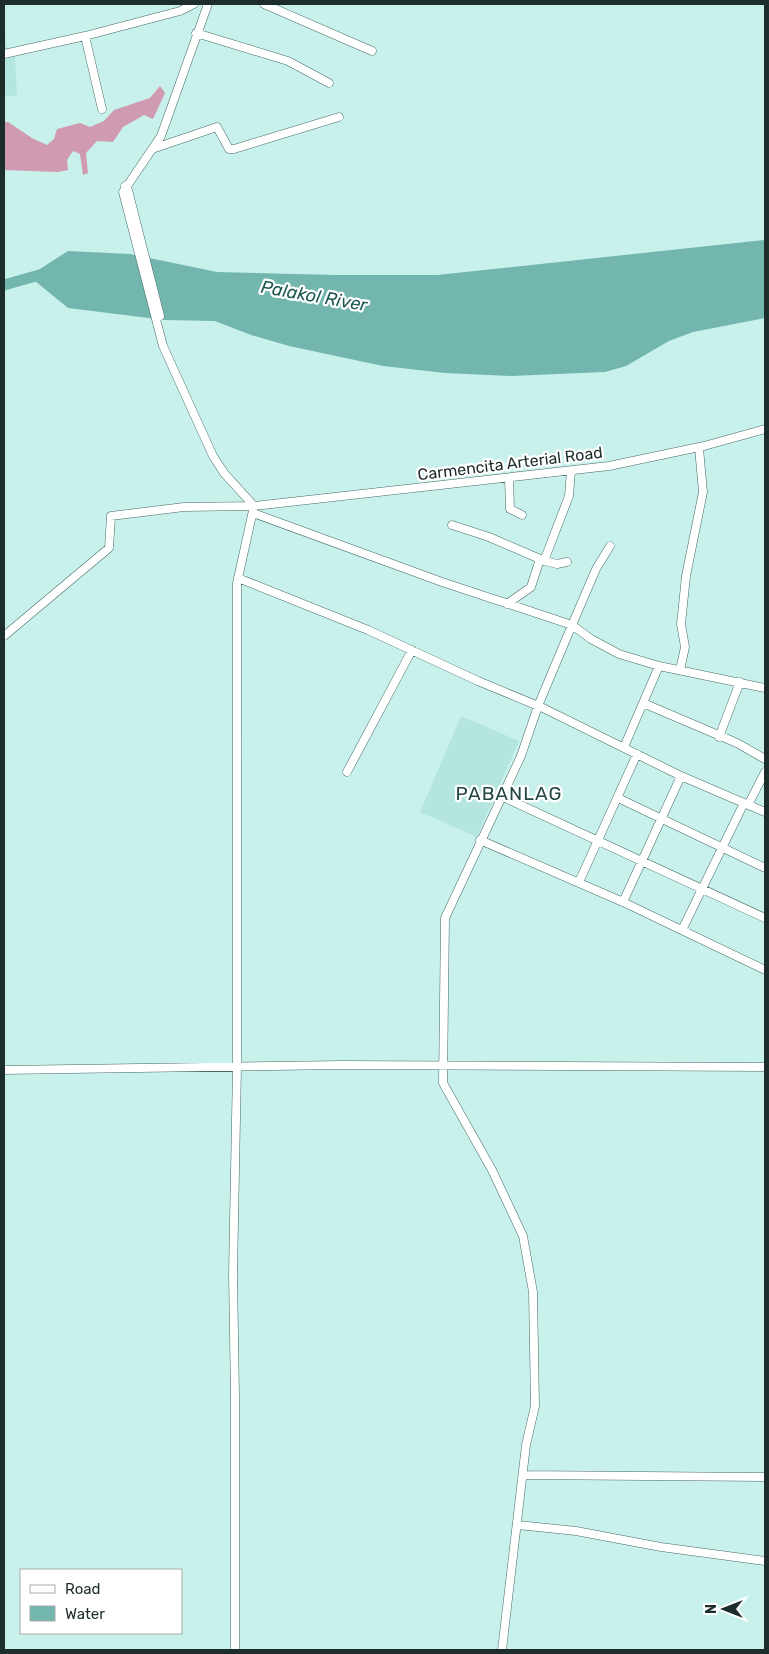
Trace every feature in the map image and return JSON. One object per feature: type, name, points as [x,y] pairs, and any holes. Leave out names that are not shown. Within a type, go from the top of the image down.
[{"type":"street","points":[[4,54],[85,36],[180,11],[194,4]]},
{"type":"street","points":[[208,4],[196,33],[161,136],[125,189],[168,356],[213,456],[254,510],[295,530],[572,625],[591,639],[619,654],[659,666],[765,688]]},
{"type":"street","points":[[264,4],[372,51]]},
{"type":"street","points":[[196,33],[288,61],[328,83]]},
{"type":"street","points":[[85,36],[102,110]]},
{"type":"street","points":[[152,150],[216,127],[229,149],[234,150],[339,117]]},
{"type":"street","name":"Carmencita Arterial Road","points":[[4,636],[109,548],[111,516],[184,508],[254,510],[609,466],[699,448],[765,429]]},
{"type":"street","points":[[680,670],[686,646],[681,624],[686,576],[703,492],[699,448]]},
{"type":"street","points":[[507,604],[531,587],[569,496],[571,471]]},
{"type":"street","points":[[509,478],[510,509],[522,515]]},
{"type":"street","points":[[234,1650],[235,1397],[233,1264],[237,1068],[238,578],[254,510]]},
{"type":"street","points":[[452,525],[489,537],[542,560],[557,564],[567,562]]},
{"type":"street","points":[[502,1650],[526,1445],[535,1406],[533,1292],[523,1236],[492,1170],[443,1083],[445,918],[521,756],[538,706],[572,625],[596,569],[610,546]]},
{"type":"street","points":[[238,578],[412,650],[538,706],[681,776],[765,812]]},
{"type":"street","points":[[347,772],[412,650]]},
{"type":"street","points":[[624,747],[659,666]]},
{"type":"street","points":[[719,736],[740,682]]},
{"type":"street","points":[[643,703],[737,743],[765,759]]},
{"type":"street","points":[[579,882],[637,754]]},
{"type":"street","points":[[682,930],[746,804],[765,772]]},
{"type":"street","points":[[623,902],[681,776]]},
{"type":"street","points":[[501,796],[765,918]]},
{"type":"street","points":[[618,798],[765,868]]},
{"type":"street","points":[[480,840],[623,902],[765,970]]},
{"type":"street","points":[[4,1070],[342,1065],[765,1068]]},
{"type":"street","points":[[523,1475],[765,1477]]},
{"type":"street","points":[[518,1526],[576,1531],[661,1547],[765,1561]]},
{"type":"shaded area","points":[[4,11],[6,46],[15,55],[17,95],[4,97]]},
{"type":"shaded area","points":[[160,86],[165,93],[153,119],[144,115],[123,127],[113,142],[97,141],[86,153],[88,173],[83,175],[80,154],[73,151],[67,160],[68,170],[58,172],[4,170],[4,122],[8,122],[32,138],[47,145],[54,139],[57,129],[80,123],[90,127],[104,121],[114,110],[150,98]]},
{"type":"shaded area","points":[[461,716],[519,741],[477,837],[420,812]]},
{"type":"water","points":[[765,240],[765,318],[693,332],[669,341],[626,366],[605,372],[511,376],[445,373],[383,366],[289,346],[251,335],[215,321],[165,320],[68,308],[29,276],[68,251],[130,254],[217,272],[437,275]]},
{"type":"waterway","name":"Palakol River","points":[[4,285],[43,274]]},
{"type":"district","name":"PABANLAG","points":[[509,793]]}]
